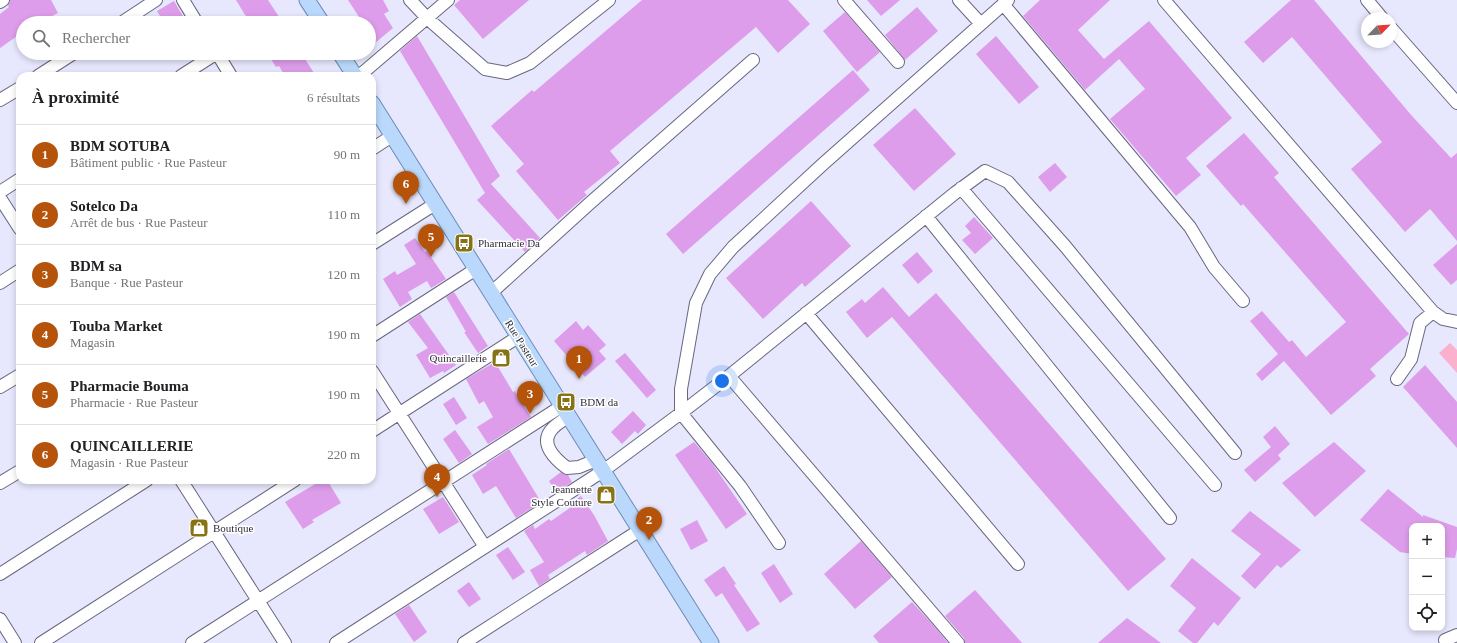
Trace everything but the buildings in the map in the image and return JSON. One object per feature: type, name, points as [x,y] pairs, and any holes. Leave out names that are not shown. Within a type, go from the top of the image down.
[{"type":"main road","points":[[307,0],[317,16]]},
{"type":"main road","points":[[345,60],[352,72]]},
{"type":"main road","name":"Rue Pasteur","points":[[376,110],[711,643]]},
{"type":"street","points":[[132,16],[156,0]]},
{"type":"street","points":[[183,0],[193,16]]},
{"type":"street","points":[[410,0],[427,18],[485,69],[507,73],[530,63],[609,0]]},
{"type":"street","points":[[364,72],[448,0]]},
{"type":"street","points":[[844,0],[898,62]]},
{"type":"street","points":[[959,0],[981,24]]},
{"type":"street","points":[[1164,0],[1433,312],[1443,319],[1457,322]]},
{"type":"street","points":[[1367,0],[1377,12]]},
{"type":"street","points":[[779,543],[740,486],[681,413],[681,389],[696,303],[710,274],[733,247],[823,164],[1005,2],[1190,227],[1214,267],[1243,301]]},
{"type":"street","points":[[1397,35],[1457,103]]},
{"type":"street","points":[[44,72],[63,60]]},
{"type":"street","points":[[187,72],[206,60]]},
{"type":"street","points":[[221,60],[229,72]]},
{"type":"street","points":[[491,294],[590,203],[753,60]]},
{"type":"street","points":[[0,100],[16,90]]},
{"type":"street","points":[[376,146],[392,136]]},
{"type":"street","points":[[336,643],[485,547],[599,465],[681,413],[729,376],[926,216],[985,171],[1008,182],[1065,246],[1236,453]]},
{"type":"street","points":[[0,192],[16,182]]},
{"type":"street","points":[[962,188],[1216,485]]},
{"type":"street","points":[[0,198],[16,223]]},
{"type":"street","points":[[376,241],[435,204]]},
{"type":"street","points":[[926,216],[1170,518]]},
{"type":"street","points":[[376,333],[476,269]]},
{"type":"street","points":[[0,283],[16,273]]},
{"type":"street","points":[[1397,379],[1411,359],[1420,323],[1433,312]]},
{"type":"street","points":[[806,313],[1018,564]]},
{"type":"street","points":[[376,428],[518,337]]},
{"type":"street","points":[[729,376],[958,643]]},
{"type":"street","points":[[0,387],[16,377]]},
{"type":"street","points":[[376,377],[485,547]]},
{"type":"street","points":[[565,411],[552,429],[547,439],[548,448],[567,468],[599,465]]},
{"type":"street","points":[[192,643],[443,482],[565,411]]},
{"type":"street","points":[[0,484],[16,474]]},
{"type":"street","points":[[0,574],[141,484]]},
{"type":"street","points":[[183,484],[285,643]]},
{"type":"street","points":[[41,643],[289,484]]},
{"type":"street","points":[[464,643],[640,530]]},
{"type":"street","points":[[0,619],[15,643]]},
{"type":"street","points":[[1443,642],[1457,635]]},
{"type":"shaded area","points":[[1450,343],[1457,350],[1457,373],[1439,353]]},
{"type":"place","name":"QUINCAILLERIE","points":[[406,204]]},
{"type":"place","name":"Pharmacie Da","points":[[464,243]]},
{"type":"place","name":"Pharmacie Bouma","points":[[431,257]]},
{"type":"place","name":"Quincaillerie","points":[[501,358]]},
{"type":"place","name":"BDM SOTUBA","points":[[579,379]]},
{"type":"place","name":"BDM da","points":[[566,402]]},
{"type":"place","name":"BDM sa","points":[[530,414]]},
{"type":"place","name":"Jeannette Style Couture","points":[[606,495]]},
{"type":"place","name":"Touba Market","points":[[437,497]]},
{"type":"place","name":"Boutique","points":[[199,528]]},
{"type":"place","name":"Sotelco Da","points":[[649,540]]}]
